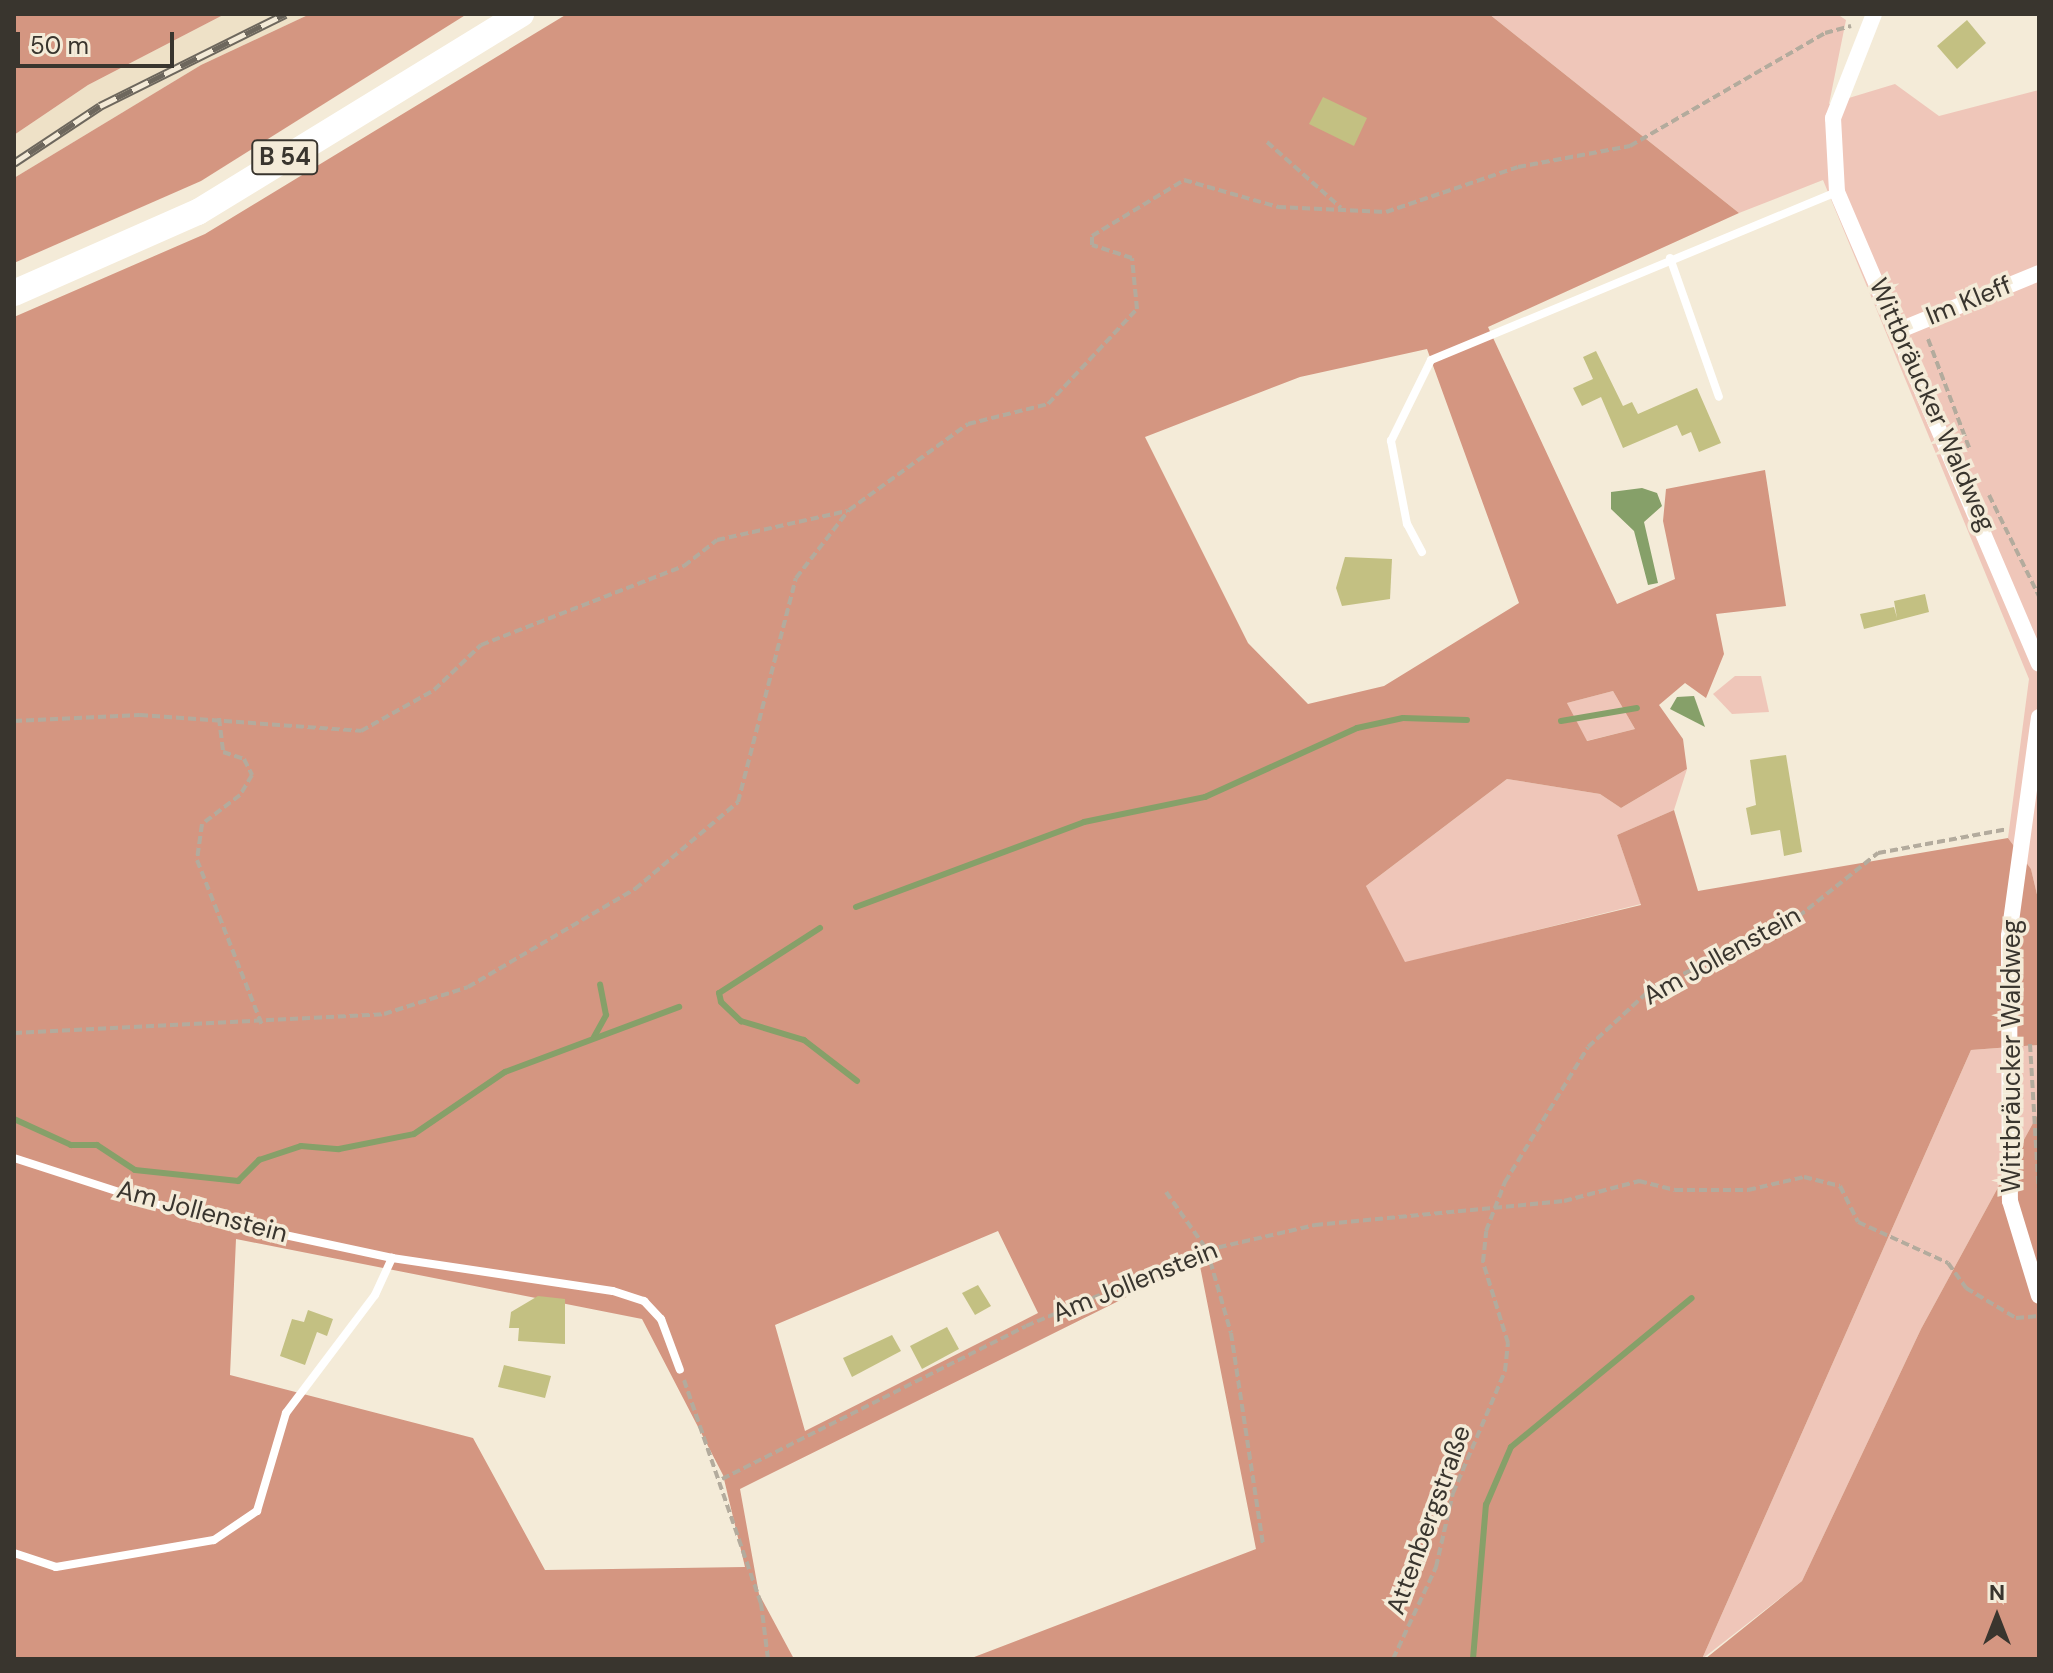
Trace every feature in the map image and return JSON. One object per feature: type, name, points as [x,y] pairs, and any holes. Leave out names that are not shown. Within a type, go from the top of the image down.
[{"type":"main road","name":"B 54","points":[[14,293],[198,212],[521,14]]},
{"type":"street","name":"Wittbräucker Waldweg","points":[[1872,17],[1833,118],[1837,192],[1900,330],[2039,664]]},
{"type":"street","name":"Im Kleff","points":[[1900,330],[2039,273]]},
{"type":"street","name":"Wittbräucker Waldweg","points":[[2039,717],[2009,936],[2010,1201],[2039,1296]]},
{"type":"lane","points":[[1422,552],[1407,524],[1391,441],[1431,360],[1670,258],[1837,192]]},
{"type":"lane","points":[[1670,258],[1719,397]]},
{"type":"lane","name":"Am Jollenstein","points":[[14,1158],[187,1214],[392,1258],[644,1301],[661,1319],[680,1370]]},
{"type":"lane","points":[[14,1553],[70,1565],[214,1540],[257,1511],[286,1413],[375,1295],[392,1258]]},
{"type":"path","points":[[14,1033],[263,1026],[384,1014],[468,987],[635,889],[738,802],[796,578],[849,510],[968,424],[1048,404],[1137,309],[1132,258],[1092,245],[1092,236],[1184,180],[1278,207],[1386,212],[1518,167],[1630,146],[1825,33],[1872,17]]},
{"type":"path","points":[[1267,142],[1343,210]]},
{"type":"path","points":[[1900,330],[1928,337],[1972,455]]},
{"type":"path","points":[[1983,484],[2039,596]]},
{"type":"path","points":[[14,723],[219,718],[361,731],[434,690],[481,645],[684,566],[717,540],[849,510]]},
{"type":"path","points":[[219,718],[223,752],[244,759],[252,775],[240,795],[202,824],[197,860],[263,1026]]},
{"type":"path","name":"Am Jollenstein","points":[[722,1479],[1026,1326],[1207,1250],[1328,1223],[1494,1208],[1588,1047],[1651,989],[1789,924],[1878,853],[2022,828]]},
{"type":"path","points":[[2030,1028],[2039,1194]]},
{"type":"path","points":[[1494,1208],[1564,1201],[1639,1181],[1675,1190],[1748,1190],[1804,1177],[1840,1186],[1858,1222],[1948,1263],[1966,1288],[2016,1318],[2039,1316]]},
{"type":"path","points":[[1166,1192],[1207,1250],[1231,1333],[1263,1545]]},
{"type":"path","name":"Attenbergstraße","points":[[1393,1659],[1436,1567],[1453,1493],[1505,1371],[1508,1343],[1483,1262],[1494,1208]]},
{"type":"path","points":[[680,1370],[722,1479],[761,1603],[768,1659]]},
{"type":"shaded area","points":[[14,14],[225,14],[88,85],[14,135]]},
{"type":"shaded area","points":[[225,14],[310,14],[201,65],[14,178],[14,135],[88,85]]},
{"type":"shaded area","points":[[310,14],[467,14],[201,181],[14,263],[14,178],[201,65]]},
{"type":"shaded area","points":[[567,14],[1489,14],[1739,213],[1488,327],[1617,604],[1675,579],[1663,521],[1666,489],[1765,470],[1786,606],[1716,614],[1724,654],[1706,698],[1685,683],[1659,705],[1683,739],[1687,769],[1621,808],[1600,794],[1507,779],[1366,886],[1405,962],[1641,905],[1617,835],[1674,810],[1698,891],[2008,838],[2031,869],[2039,903],[2039,1045],[1971,1050],[1702,1659],[969,1659],[1256,1549],[1199,1261],[740,1489],[759,1594],[794,1659],[14,1659],[14,317],[205,234]],"holes":[[[1427,349],[1519,603],[1384,686],[1308,704],[1248,643],[1145,437],[1300,377]],[[1613,691],[1635,729],[1587,741],[1567,703]],[[998,1231],[1038,1313],[805,1431],[775,1325]],[[236,1239],[642,1319],[723,1475],[745,1567],[545,1570],[473,1438],[230,1375]]]},
{"type":"shaded area","points":[[1489,14],[1837,14],[1846,20],[1829,104],[1895,84],[1939,116],[2039,90],[2039,903],[2031,869],[2008,838],[2029,679],[1823,180],[1739,213]]},
{"type":"shaded area","points":[[1642,488],[1657,493],[1662,506],[1644,522],[1658,583],[1648,585],[1634,531],[1611,509],[1611,492]]},
{"type":"shaded area","points":[[1735,676],[1761,676],[1769,712],[1732,714],[1713,694]]},
{"type":"shaded area","points":[[1613,691],[1635,729],[1586,741],[1567,703]]},
{"type":"shaded area","points":[[1694,696],[1705,727],[1670,709],[1677,697]]},
{"type":"shaded area","points":[[1687,769],[1674,810],[1617,835],[1641,904],[1404,963],[1366,886],[1507,779],[1600,794],[1621,808]]},
{"type":"shaded area","points":[[2039,1045],[2039,1112],[1921,1329],[1802,1581],[1702,1659],[1971,1050]]},
{"type":"shaded area","points":[[2039,1112],[2039,1659],[1705,1659],[1802,1581],[1921,1329]]},
{"type":"building","points":[[1967,20],[1986,43],[1957,69],[1937,46]]},
{"type":"building","points":[[1323,97],[1367,118],[1354,146],[1309,124]]},
{"type":"building","points":[[1596,351],[1623,406],[1632,402],[1638,414],[1697,388],[1721,443],[1699,452],[1691,432],[1682,436],[1677,425],[1623,448],[1601,397],[1582,406],[1573,388],[1593,379],[1583,357]]},
{"type":"building","points":[[1345,557],[1392,559],[1390,599],[1342,606],[1336,588]]},
{"type":"building","points":[[1925,594],[1929,612],[1864,629],[1860,614],[1894,607],[1897,618],[1894,601]]},
{"type":"building","points":[[1786,755],[1802,852],[1784,856],[1780,830],[1751,835],[1746,808],[1756,805],[1750,760]]},
{"type":"building","points":[[978,1285],[991,1306],[975,1315],[962,1293]]},
{"type":"building","points":[[538,1296],[565,1299],[565,1344],[518,1341],[519,1328],[509,1328],[511,1312]]},
{"type":"building","points":[[308,1310],[333,1319],[327,1336],[317,1332],[305,1365],[280,1356],[292,1319],[304,1322]]},
{"type":"building","points":[[947,1327],[959,1349],[922,1369],[910,1346]]},
{"type":"building","points":[[892,1335],[901,1351],[852,1377],[843,1358]]},
{"type":"building","points":[[504,1365],[551,1376],[545,1398],[498,1387]]},
{"type":"waterway","points":[[1561,721],[1637,708]]},
{"type":"waterway","points":[[856,907],[1084,822],[1205,797],[1357,728],[1403,718],[1467,720]]},
{"type":"waterway","points":[[820,928],[719,993],[721,1002],[741,1021],[804,1040],[857,1081]]},
{"type":"waterway","points":[[594,1037],[606,1015],[600,985]]},
{"type":"waterway","points":[[14,1119],[71,1145],[97,1145],[135,1170],[238,1181],[259,1160],[301,1146],[339,1149],[414,1134],[505,1072],[679,1007]]},
{"type":"waterway","points":[[1473,1659],[1486,1505],[1511,1447],[1692,1298]]},
{"type":"railway","points":[[14,163],[100,106],[285,14]]}]
